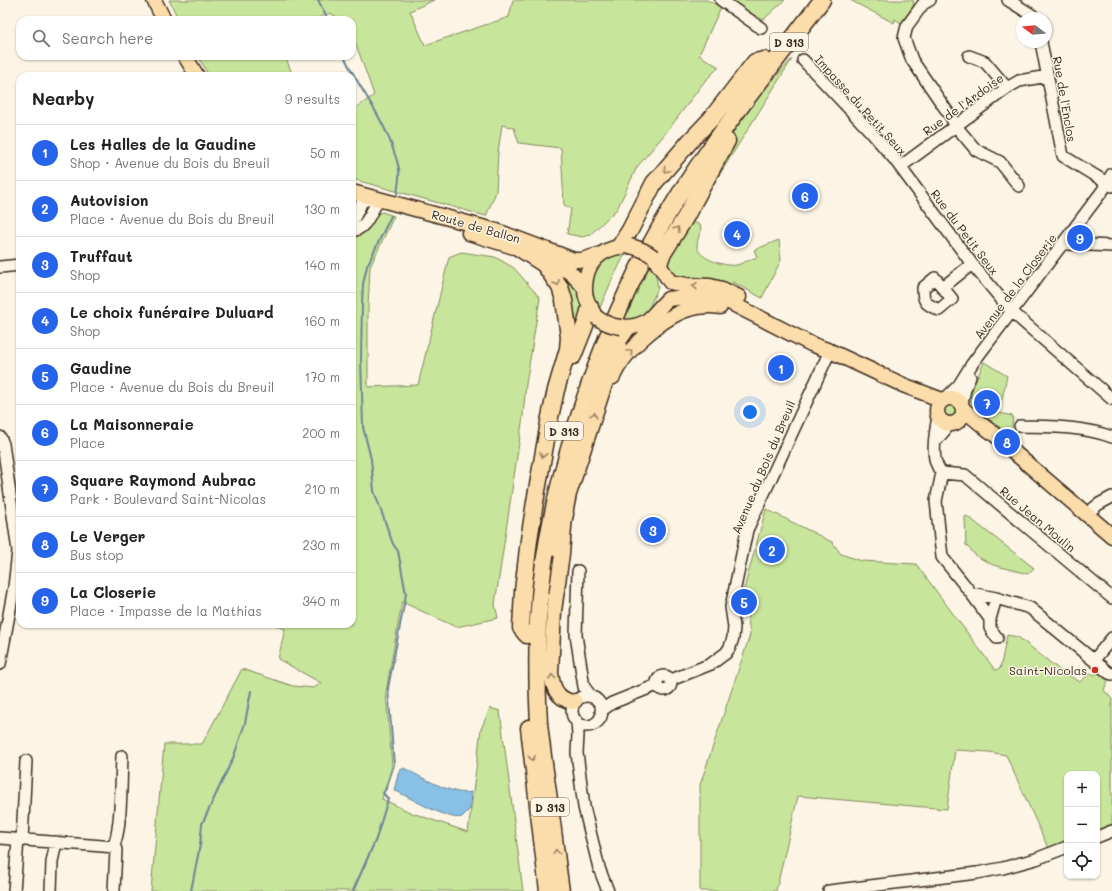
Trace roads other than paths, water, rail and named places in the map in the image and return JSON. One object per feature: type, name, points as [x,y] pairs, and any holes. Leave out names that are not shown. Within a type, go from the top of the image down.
[{"type":"highway","name":"D 313","points":[[561,891],[539,723],[537,674],[532,635],[531,588],[544,505],[555,458],[575,395],[597,336],[619,286],[654,218],[676,182],[699,149],[808,0]]},
{"type":"highway","name":"D 313","points":[[548,891],[530,735],[526,675],[554,506],[565,461],[605,342],[628,288],[656,233],[686,184],[715,142],[822,0]]},
{"type":"highway","points":[[625,246],[630,230],[654,184],[711,119],[755,62],[764,60]]},
{"type":"highway","points":[[659,265],[662,255],[685,218],[734,127],[757,94],[757,85]]},
{"type":"highway","points":[[518,248],[544,264],[560,287],[564,300],[569,338],[568,349],[556,390],[554,403]]},
{"type":"highway","points":[[565,514],[532,635],[521,628],[524,591],[529,540],[550,417],[554,403],[586,323],[593,312]]},
{"type":"main road","points":[[154,0],[162,16]]},
{"type":"main road","points":[[187,60],[195,72]]},
{"type":"main road","name":"Route de Ballon","points":[[356,195],[365,201],[518,248],[554,263],[571,273],[584,287]]},
{"type":"main road","name":"Route de Ballon","points":[[365,201],[497,231],[574,260],[582,260],[598,255]]},
{"type":"main road","points":[[830,351],[813,338],[732,293],[710,286],[687,286],[670,282],[659,265],[643,250],[625,246],[598,255],[587,272],[584,287],[586,297],[593,312],[603,322],[613,327],[625,327],[645,322],[655,314],[668,299],[688,296],[712,297],[725,300],[811,344],[830,351],[903,385],[941,406]]},
{"type":"main road","points":[[659,265],[666,287],[662,305]]},
{"type":"main road","points":[[601,396],[609,386],[616,371],[625,358],[637,345],[663,322],[672,316],[689,309],[706,306],[722,307],[788,332]]},
{"type":"main road","points":[[589,699],[572,702],[560,697],[552,682],[551,673],[554,610],[562,554],[565,514],[571,486],[625,327]]},
{"type":"main road","points":[[941,406],[955,398],[962,407],[981,424],[1000,438],[1016,454],[1112,536]]},
{"type":"main road","points":[[941,406],[943,422],[962,424],[977,429],[996,443],[1016,454]]},
{"type":"main road","points":[[953,423],[961,417],[962,407]]},
{"type":"street","points":[[721,0],[761,28]]},
{"type":"street","points":[[930,0],[923,4],[907,26],[904,38],[912,60],[955,125],[976,150],[1000,162],[1019,186]]},
{"type":"street","points":[[1008,0],[1027,12]]},
{"type":"street","name":"Rue de l'Enclos","points":[[1043,48],[1063,156],[1110,181]]},
{"type":"street","points":[[969,56],[985,62],[1007,88]]},
{"type":"street","name":"Impasse du Petit Seux","points":[[803,60],[871,132],[900,167]]},
{"type":"street","name":"Rue de l'Ardoise","points":[[900,167],[1007,88],[1019,81],[1048,76]]},
{"type":"street","name":"Rue du Petit Seux","points":[[900,167],[972,264],[1012,312],[1112,398]]},
{"type":"street","name":"Avenue de la Closerie","points":[[941,406],[959,385],[979,354],[1110,181]]},
{"type":"street","points":[[356,216],[365,201]]},
{"type":"street","points":[[356,230],[365,223],[365,201]]},
{"type":"street","points":[[1064,242],[1068,244],[1112,246]]},
{"type":"street","points":[[943,287],[972,264]]},
{"type":"street","points":[[0,267],[16,265]]},
{"type":"street","name":"Avenue du Bois du Breuil","points":[[589,699],[612,703],[657,686],[657,681],[660,677],[667,676],[671,680],[711,664],[726,653],[733,638],[734,627],[731,608],[747,530],[830,351]]},
{"type":"street","name":"Avenue de la Closerie","points":[[962,407],[965,388],[979,354]]},
{"type":"street","points":[[941,406],[935,431],[934,454],[936,465],[942,473],[936,501],[942,557],[990,619]]},
{"type":"street","points":[[935,442],[953,423]]},
{"type":"street","points":[[1020,426],[1094,430],[1112,437]]},
{"type":"street","points":[[0,437],[3,444],[16,536]]},
{"type":"street","name":"Rue Jean Moulin","points":[[942,473],[965,475],[1112,598]]},
{"type":"street","points":[[1086,514],[1099,504],[1112,497]]},
{"type":"street","points":[[0,664],[16,568]]},
{"type":"street","points":[[578,571],[576,635],[589,699],[600,718],[597,722],[583,725],[574,718],[572,710],[589,699]]},
{"type":"street","points":[[971,594],[996,598],[1030,608],[1112,674]]},
{"type":"street","points":[[996,598],[990,619],[990,628],[997,638]]},
{"type":"street","points":[[1094,660],[1112,638]]},
{"type":"street","points":[[577,721],[577,753],[584,807],[599,868],[608,891]]},
{"type":"street","points":[[578,735],[588,725]]},
{"type":"street","points":[[112,846],[115,842],[118,829],[122,756]]},
{"type":"street","points":[[14,891],[20,840],[26,761]]},
{"type":"street","points":[[1100,836],[1112,831]]},
{"type":"street","points":[[0,838],[115,847],[114,891]]},
{"type":"street","points":[[51,891],[52,862],[56,842]]},
{"type":"street","points":[[829,891],[977,873],[1029,861],[1064,848]]},
{"type":"water","points":[[404,768],[447,789],[464,793],[471,792],[470,809],[462,817],[456,818],[448,816],[428,808],[394,790],[399,771]]},
{"type":"waterway","points":[[318,0],[326,16]]},
{"type":"waterway","points":[[346,60],[352,72]]},
{"type":"waterway","points":[[356,78],[384,126],[396,158],[399,169],[397,194]]},
{"type":"waterway","points":[[353,891],[376,839],[388,799],[383,793],[386,789],[394,765],[388,688],[406,594],[398,551],[393,544],[374,491],[371,459],[363,427],[361,358],[363,284],[367,266],[391,216]]},
{"type":"waterway","points":[[191,891],[200,845],[202,824],[234,756],[245,723],[251,691]]},
{"type":"place","name":"La Maisonneraie","points":[[805,196]]},
{"type":"place","name":"Le choix funéraire Duluard","points":[[737,234]]},
{"type":"place","name":"La Closerie","points":[[1080,238]]},
{"type":"place","name":"Les Halles de la Gaudine","points":[[781,368]]},
{"type":"place","name":"Square Raymond Aubrac","points":[[987,403]]},
{"type":"place","name":"Le Verger","points":[[1007,442]]},
{"type":"place","name":"Truffaut","points":[[653,530]]},
{"type":"place","name":"Autovision","points":[[772,550]]},
{"type":"place","name":"Gaudine","points":[[744,602]]},
{"type":"place","name":"Saint-Nicolas","points":[[1095,670]]}]
